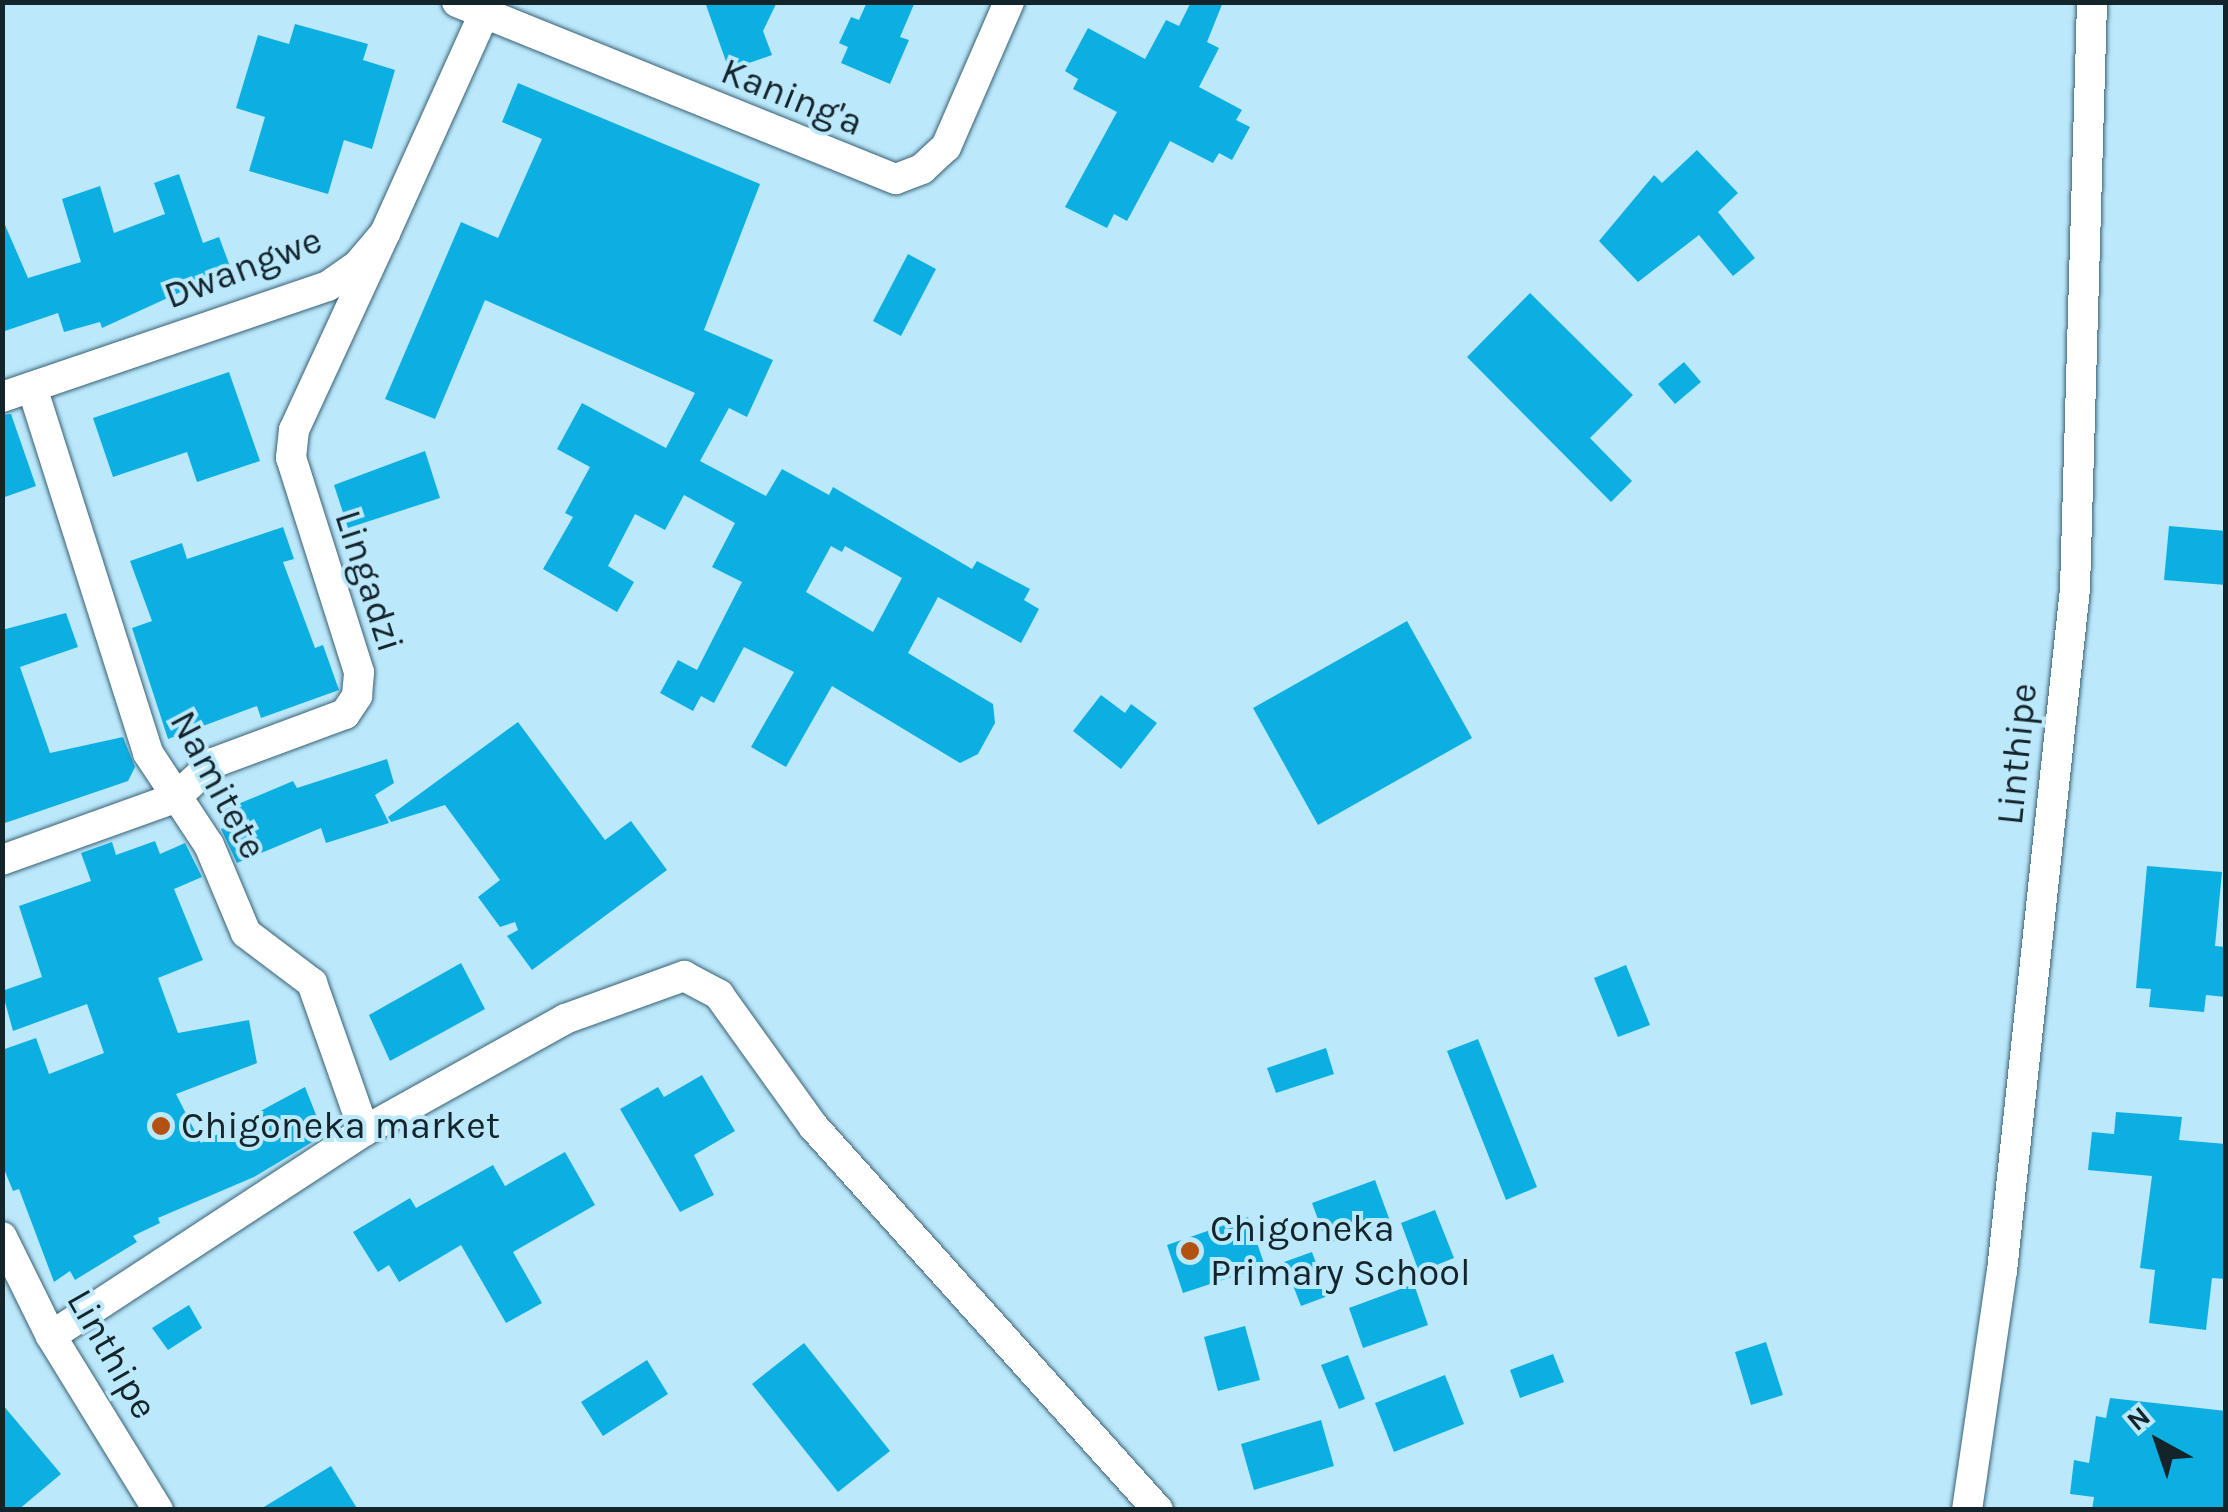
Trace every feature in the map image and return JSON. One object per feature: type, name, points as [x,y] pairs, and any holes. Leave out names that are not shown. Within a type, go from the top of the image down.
[{"type":"street","name":"Kaning'a","points":[[471,8],[896,179],[922,169],[946,147],[1009,2]]},
{"type":"street","name":"Linthipe","points":[[1967,1510],[2002,1270],[2075,590],[2092,2]]},
{"type":"street","name":"Dwangwe","points":[[2,397],[328,286],[358,265],[385,233],[471,8]]},
{"type":"street","name":"Lingadzi","points":[[2,860],[176,798],[213,763],[345,714],[358,696],[359,672],[291,458],[294,430],[385,233]]},
{"type":"street","name":"Namitete","points":[[32,387],[148,752],[209,846],[246,933],[312,983],[364,1131]]},
{"type":"street","points":[[52,1336],[364,1131],[566,1020],[663,980],[703,981],[876,1200],[1158,1510]]},
{"type":"street","name":"Linthipe","points":[[2,1237],[52,1336],[158,1510]]},
{"type":"building","points":[[705,2],[777,2],[763,31],[772,55],[729,70]]},
{"type":"building","points":[[867,2],[915,2],[900,37],[909,40],[890,84],[841,63],[848,47],[839,43],[851,17],[859,20]]},
{"type":"building","points":[[1191,2],[1223,2],[1207,42],[1219,48],[1199,87],[1242,110],[1236,120],[1250,127],[1232,160],[1219,153],[1213,163],[1170,141],[1127,221],[1114,214],[1107,228],[1065,207],[1117,112],[1073,89],[1078,79],[1065,71],[1088,28],[1145,59],[1166,20],[1179,26]]},
{"type":"building","points":[[295,24],[368,44],[363,60],[395,70],[372,149],[344,140],[328,194],[249,171],[265,117],[236,108],[258,35],[289,44]]},
{"type":"building","points":[[518,83],[760,184],[704,330],[773,360],[747,417],[729,408],[700,461],[766,496],[782,469],[829,495],[833,487],[972,569],[977,561],[1030,589],[1024,600],[1039,609],[1021,643],[938,597],[908,653],[993,704],[995,723],[978,754],[960,763],[832,686],[786,767],[751,747],[794,672],[744,647],[714,703],[701,696],[693,711],[660,693],[678,660],[697,670],[742,582],[712,567],[735,523],[684,495],[665,530],[635,514],[608,566],[634,582],[617,612],[543,569],[573,517],[565,513],[590,467],[557,449],[582,403],[666,448],[695,393],[485,300],[435,419],[385,399],[461,222],[498,238],[542,139],[502,122]],"holes":[[[831,546],[842,552],[845,546],[902,578],[873,632],[806,592]]]},
{"type":"building","points":[[1697,150],[1738,193],[1718,212],[1755,258],[1733,276],[1699,235],[1638,282],[1599,241],[1654,175],[1662,183]]},
{"type":"building","points":[[179,174],[203,243],[219,237],[231,269],[102,328],[100,322],[64,332],[58,313],[2,332],[2,218],[28,278],[81,262],[62,199],[100,186],[114,233],[165,214],[154,183]]},
{"type":"building","points":[[908,254],[936,269],[901,336],[873,321]]},
{"type":"building","points":[[1530,293],[1633,395],[1590,438],[1632,481],[1611,502],[1467,357]]},
{"type":"building","points":[[1684,362],[1701,382],[1675,404],[1658,384]]},
{"type":"building","points":[[229,372],[260,461],[197,482],[187,452],[113,477],[93,418]]},
{"type":"building","points":[[11,414],[36,486],[2,498],[2,415]]},
{"type":"building","points":[[425,451],[440,498],[348,528],[334,485]]},
{"type":"building","points":[[2169,526],[2226,531],[2226,585],[2164,580]]},
{"type":"building","points":[[283,527],[294,559],[283,562],[315,648],[323,645],[339,690],[261,718],[257,706],[168,739],[132,628],[152,621],[130,561],[182,543],[187,559]]},
{"type":"building","points":[[66,613],[78,647],[20,667],[50,753],[123,737],[135,767],[128,781],[2,824],[2,630]]},
{"type":"building","points":[[1407,621],[1472,738],[1318,825],[1253,708]]},
{"type":"building","points":[[1101,695],[1125,713],[1131,704],[1157,723],[1121,769],[1073,731]]},
{"type":"building","points":[[518,722],[605,840],[631,821],[667,870],[532,970],[507,936],[518,930],[515,922],[500,927],[478,897],[500,880],[445,805],[391,822],[388,817]]},
{"type":"building","points":[[387,759],[394,783],[375,795],[389,823],[326,843],[321,828],[237,863],[221,829],[230,825],[224,810],[293,781],[297,788]]},
{"type":"building","points":[[155,841],[160,854],[185,843],[202,877],[174,889],[203,960],[158,978],[178,1033],[249,1020],[257,1063],[176,1094],[201,1143],[305,1087],[324,1135],[254,1177],[158,1218],[160,1223],[133,1236],[137,1242],[75,1280],[70,1271],[54,1282],[19,1189],[13,1191],[2,1164],[2,1050],[36,1038],[49,1074],[104,1053],[87,1004],[13,1031],[2,991],[42,977],[19,906],[91,881],[81,853],[112,842],[116,855]]},
{"type":"building","points":[[2147,866],[2222,872],[2215,946],[2226,947],[2226,997],[2206,995],[2204,1012],[2149,1007],[2151,989],[2136,988]]},
{"type":"building","points":[[461,963],[485,1009],[390,1061],[369,1015]]},
{"type":"building","points":[[1626,965],[1650,1025],[1618,1037],[1594,978]]},
{"type":"building","points":[[1478,1039],[1537,1187],[1506,1200],[1447,1051]]},
{"type":"building","points":[[1326,1048],[1334,1074],[1276,1093],[1267,1068]]},
{"type":"building","points":[[702,1075],[735,1131],[694,1155],[714,1195],[680,1212],[620,1109],[658,1087],[664,1097]]},
{"type":"building","points":[[2116,1112],[2182,1117],[2179,1140],[2226,1144],[2226,1279],[2212,1278],[2206,1330],[2149,1323],[2155,1270],[2140,1268],[2152,1176],[2088,1170],[2092,1132],[2114,1134]]},
{"type":"building","points":[[565,1152],[595,1205],[513,1252],[542,1303],[506,1323],[461,1245],[399,1282],[389,1265],[378,1272],[353,1232],[410,1198],[416,1208],[493,1165],[505,1186]]},
{"type":"building","points":[[1375,1180],[1390,1221],[1327,1244],[1312,1203]]},
{"type":"building","points":[[1435,1210],[1454,1258],[1419,1272],[1401,1223]]},
{"type":"building","points":[[1248,1217],[1265,1266],[1183,1293],[1167,1245]]},
{"type":"building","points":[[1312,1252],[1328,1296],[1301,1306],[1284,1262]]},
{"type":"building","points":[[1414,1284],[1428,1325],[1363,1348],[1349,1308]]},
{"type":"building","points":[[189,1305],[202,1328],[168,1350],[152,1328]]},
{"type":"building","points":[[1245,1326],[1260,1380],[1218,1391],[1204,1337]]},
{"type":"building","points":[[1766,1342],[1783,1395],[1751,1405],[1735,1352]]},
{"type":"building","points":[[804,1343],[890,1451],[838,1492],[752,1384]]},
{"type":"building","points":[[1553,1354],[1564,1382],[1520,1398],[1510,1370]]},
{"type":"building","points":[[1348,1355],[1365,1399],[1339,1409],[1321,1365]]},
{"type":"building","points":[[647,1360],[668,1394],[603,1436],[581,1402]]},
{"type":"building","points":[[1445,1375],[1464,1424],[1394,1452],[1375,1403]]},
{"type":"building","points":[[2110,1398],[2226,1411],[2226,1510],[2092,1510],[2094,1497],[2070,1494],[2074,1460],[2089,1463],[2096,1416],[2106,1418]]},
{"type":"building","points":[[2,1404],[61,1474],[18,1510],[2,1510]]},
{"type":"building","points":[[1321,1420],[1334,1466],[1254,1490],[1241,1444]]},
{"type":"building","points":[[331,1466],[358,1510],[259,1510]]},
{"type":"place","name":"Chigoneka market","points":[[161,1126]]},
{"type":"place","name":"Chigoneka Primary School","points":[[1190,1251]]}]
